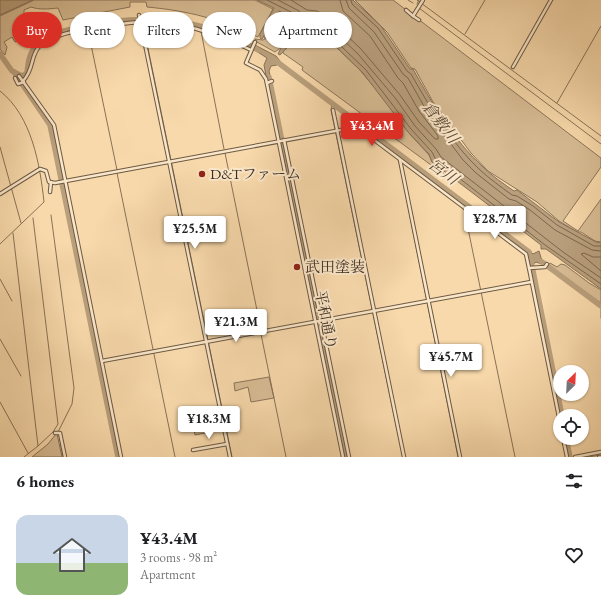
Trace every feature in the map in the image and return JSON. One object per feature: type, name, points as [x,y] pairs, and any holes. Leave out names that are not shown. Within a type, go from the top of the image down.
[{"type":"street","points":[[513,67],[551,0]]},
{"type":"street","points":[[413,16],[420,4]]},
{"type":"street","points":[[406,10],[419,20]]},
{"type":"street","points":[[22,83],[31,70],[34,55],[40,46],[62,36],[88,29],[133,23]]},
{"type":"street","points":[[194,29],[234,41],[251,49],[246,63],[261,71],[267,83],[321,320],[349,457]]},
{"type":"street","points":[[147,48],[208,341],[230,457]]},
{"type":"street","points":[[19,76],[22,83],[52,122],[121,457]]},
{"type":"street","points":[[15,78],[22,83]]},
{"type":"street","points":[[267,83],[272,82]]},
{"type":"street","points":[[333,110],[336,131],[404,457]]},
{"type":"street","points":[[51,182],[117,172],[357,127],[526,254],[531,268],[531,282],[557,409]]},
{"type":"street","name":"平和通り","points":[[281,141],[343,457]]},
{"type":"street","points":[[399,159],[460,457]]},
{"type":"street","points":[[0,194],[39,170],[46,171],[48,180],[51,182],[50,192]]},
{"type":"street","points":[[531,268],[547,265]]},
{"type":"street","points":[[102,361],[531,282]]},
{"type":"street","points":[[57,433],[65,457]]},
{"type":"street","points":[[193,450],[227,444]]},
{"type":"street","points":[[564,445],[567,457]]},
{"type":"street","points":[[575,457],[598,456],[601,452]]},
{"type":"shaded area","points":[[34,0],[255,0],[273,9],[271,12],[264,12],[264,26],[258,37],[256,36],[256,12],[202,12],[202,17],[194,15],[194,12],[182,12],[147,7],[146,2],[130,2],[130,7],[104,12],[70,12],[70,19],[63,20],[62,12],[60,12],[58,8],[41,9],[31,7],[24,10],[24,12],[12,12],[12,37],[4,42],[7,47],[5,55],[0,49],[0,16]]},
{"type":"shaded area","points":[[355,0],[393,0],[601,158],[601,167],[563,221],[578,231],[601,199],[601,242],[595,241],[581,232],[577,232],[559,221],[537,202],[488,171],[471,153],[433,102],[415,69],[411,68],[387,32]]},
{"type":"shaded area","points":[[256,39],[263,40],[264,46],[257,42]]},
{"type":"shaded area","points":[[268,48],[280,48],[275,52]]},
{"type":"shaded area","points":[[287,48],[337,48],[359,69],[389,105],[408,132],[429,155],[432,162],[450,179],[302,70],[303,67],[283,53],[283,51]]},
{"type":"shaded area","points":[[550,263],[557,267],[561,264],[565,265],[601,290],[601,303],[556,271],[549,265]]},
{"type":"shaded area","points":[[269,377],[274,398],[251,402],[248,387],[235,391],[234,383]]},
{"type":"shaded area","points":[[208,418],[210,432],[195,435],[193,424],[199,420]]},
{"type":"shaded area","points":[[56,434],[62,457],[32,457],[48,444]]},
{"type":"water","points":[[0,0],[33,0],[0,15]]},
{"type":"water","name":"倉敷川","points":[[257,0],[353,0],[381,26],[410,69],[413,69],[453,134],[473,157],[498,180],[514,191],[517,190],[559,222],[596,242],[601,243],[601,289],[546,249],[541,249],[541,245],[432,162],[429,154],[408,132],[363,73],[337,48],[352,48],[352,12],[272,12],[274,8]]},
{"type":"water","points":[[264,27],[264,36],[262,39],[260,38],[260,34]]},
{"type":"water","points":[[256,46],[276,56],[280,61],[277,65],[271,66],[269,71],[271,80],[267,81],[264,65],[267,58],[253,49],[256,48]]},
{"type":"water","points":[[281,48],[286,48],[280,55],[278,54]]},
{"type":"water","points":[[525,247],[533,254],[539,251],[542,261],[546,263],[545,265],[536,262],[530,267],[527,254],[523,250]]},
{"type":"waterway","points":[[408,0],[413,3]]},
{"type":"waterway","points":[[417,0],[601,136]]},
{"type":"waterway","points":[[417,4],[419,0]]},
{"type":"waterway","points":[[465,34],[485,0]]},
{"type":"waterway","points":[[537,22],[550,0]]},
{"type":"waterway","points":[[419,8],[601,144]]},
{"type":"waterway","points":[[0,54],[12,71],[22,76],[27,73],[29,59],[33,50],[39,43],[54,34],[100,23],[146,19],[192,24],[214,30],[258,50]]},
{"type":"waterway","points":[[200,26],[224,149]]},
{"type":"waterway","points":[[557,103],[601,26]]},
{"type":"waterway","points":[[92,48],[117,170]]},
{"type":"waterway","points":[[148,48],[232,457]]},
{"type":"waterway","name":"宮川","points":[[272,58],[529,252]]},
{"type":"waterway","points":[[14,72],[50,125],[118,457]]},
{"type":"waterway","points":[[269,77],[346,457]]},
{"type":"waterway","points":[[0,91],[11,101],[27,127],[37,157],[44,202],[0,244]]},
{"type":"waterway","points":[[332,103],[331,110],[397,430]]},
{"type":"waterway","points":[[0,147],[21,223]]},
{"type":"waterway","points":[[225,153],[261,330]]},
{"type":"waterway","points":[[400,155],[399,161],[458,457]]},
{"type":"waterway","points":[[117,173],[175,457]]},
{"type":"waterway","points":[[464,209],[515,457]]},
{"type":"waterway","points":[[51,215],[74,388],[72,404],[58,432]]},
{"type":"waterway","points":[[33,218],[58,424],[53,432],[38,446]]},
{"type":"waterway","points":[[13,233],[38,446],[24,457]]},
{"type":"waterway","points":[[531,261],[561,409]]},
{"type":"waterway","name":"宮川","points":[[542,262],[601,306]]},
{"type":"waterway","points":[[0,279],[12,301]]},
{"type":"waterway","points":[[601,309],[601,318]]},
{"type":"waterway","points":[[261,334],[286,457]]},
{"type":"waterway","points":[[0,339],[21,376]]},
{"type":"waterway","points":[[0,402],[28,453]]},
{"type":"waterway","points":[[59,435],[63,457]]},
{"type":"waterway","points":[[567,445],[570,457]]},
{"type":"waterway","points":[[588,457],[601,455]]},
{"type":"place","name":"D&Tファーム","points":[[202,174]]},
{"type":"place","name":"武田塗装","points":[[297,267]]}]
